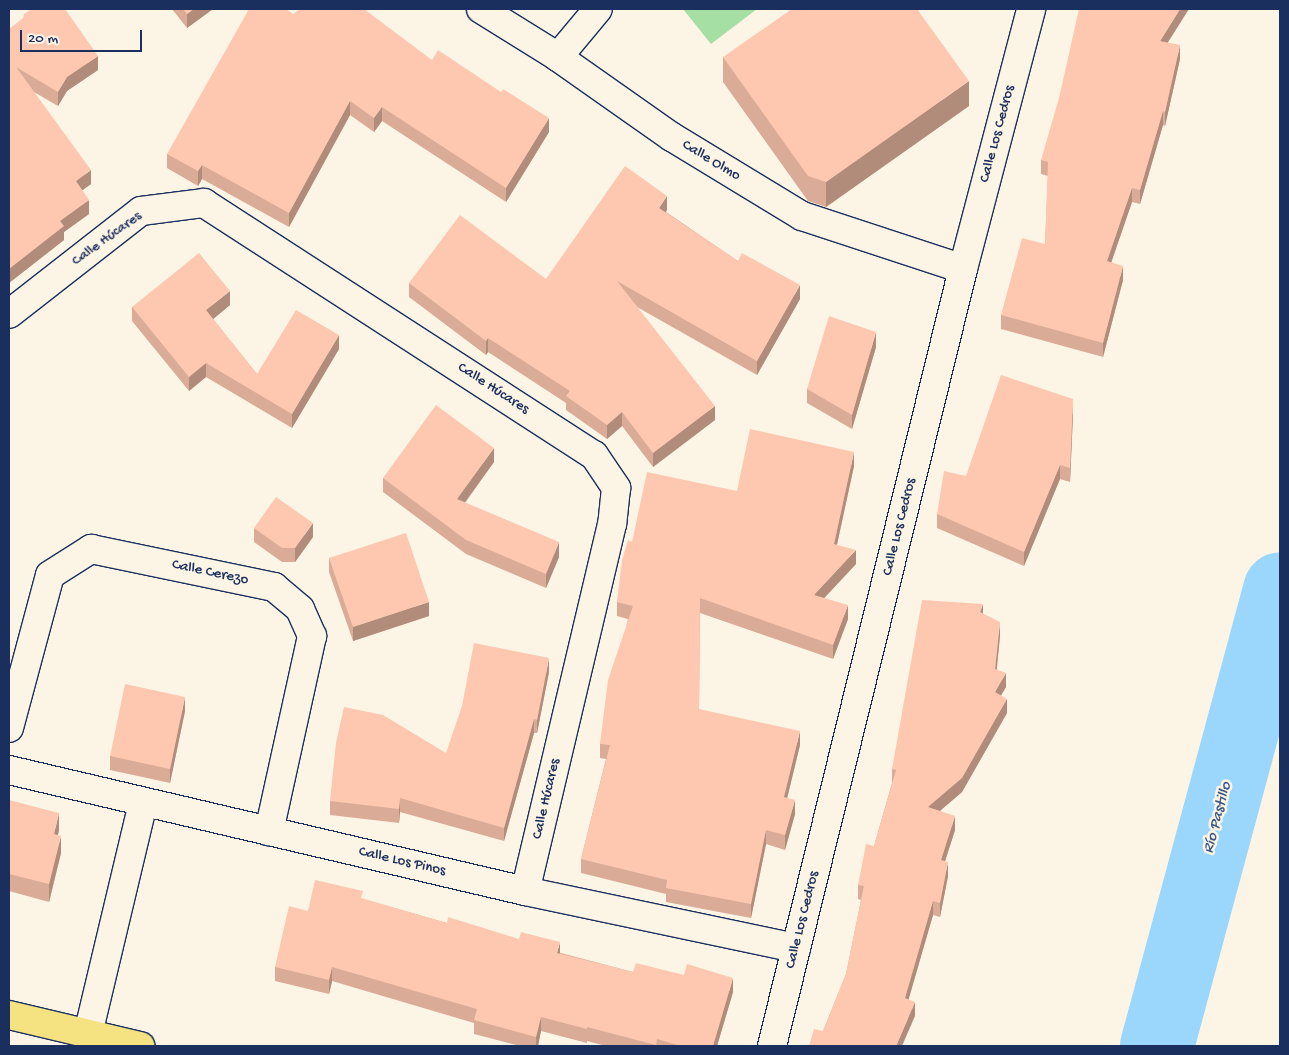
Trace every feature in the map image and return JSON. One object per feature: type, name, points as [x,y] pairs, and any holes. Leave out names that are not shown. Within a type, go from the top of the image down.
[{"type":"highway","points":[[9,1015],[140,1046]]},
{"type":"street","name":"Calle Olmo","points":[[481,9],[558,57],[672,137],[802,216],[963,268]]},
{"type":"street","points":[[558,57],[598,9]]},
{"type":"street","name":"Calle Los Cedros","points":[[772,1046],[963,268],[1031,9]]},
{"type":"street","name":"Calle Húcares","points":[[9,314],[141,211],[204,203],[594,455],[616,488],[612,524],[525,891]]},
{"type":"street","name":"Calle Cerezo","points":[[9,728],[50,575],[91,548],[274,587],[300,608],[312,636],[269,831]]},
{"type":"street","name":"Calle Los Pinos","points":[[9,770],[143,803],[525,891],[796,948]]},
{"type":"street","points":[[88,1034],[143,803]]},
{"type":"green space","points":[[683,9],[757,9],[711,44]]},
{"type":"building","points":[[32,9],[65,9],[98,56],[67,77],[58,92],[16,67],[91,170],[76,181],[89,200],[60,221],[64,226],[9,269],[9,29]]},
{"type":"building","points":[[183,9],[194,9],[187,14]]},
{"type":"building","points":[[249,9],[286,9],[293,14],[301,9],[364,9],[432,60],[438,50],[501,92],[503,89],[549,118],[506,188],[382,107],[374,118],[350,101],[289,213],[202,165],[198,171],[167,154]]},
{"type":"building","points":[[792,9],[917,9],[969,81],[826,182],[808,176],[723,57]]},
{"type":"building","points":[[1079,9],[1180,9],[1160,41],[1180,45],[1165,112],[1163,111],[1140,190],[1132,188],[1107,261],[1123,266],[1103,343],[1001,315],[1022,238],[1045,244],[1048,162],[1041,160],[1059,98]]},
{"type":"building","points":[[625,166],[667,196],[659,208],[738,261],[742,253],[800,285],[757,361],[617,281],[715,406],[653,453],[622,412],[607,425],[566,396],[570,391],[488,338],[486,341],[409,283],[460,215],[546,279]]},
{"type":"building","points":[[199,253],[230,291],[206,310],[257,374],[296,310],[339,335],[292,414],[206,363],[189,377],[132,307]]},
{"type":"building","points":[[829,316],[876,332],[852,415],[807,389]]},
{"type":"building","points":[[1001,375],[1073,399],[1070,468],[1060,465],[1024,552],[937,514],[944,471],[966,476]]},
{"type":"building","points":[[436,405],[494,448],[457,499],[559,542],[546,574],[466,540],[383,478]]},
{"type":"building","points":[[750,429],[854,452],[834,544],[856,550],[814,595],[848,605],[833,645],[700,598],[699,709],[800,731],[784,797],[795,800],[785,835],[766,830],[751,904],[666,888],[667,880],[581,859],[610,745],[600,744],[608,680],[633,606],[617,602],[622,560],[628,540],[632,542],[647,472],[737,491]]},
{"type":"building","points":[[276,497],[313,523],[295,548],[282,548],[254,528]]},
{"type":"building","points":[[406,533],[429,602],[353,627],[329,558]]},
{"type":"building","points":[[922,600],[983,604],[980,612],[1000,622],[995,669],[1006,673],[995,692],[1007,699],[962,778],[928,807],[955,816],[941,860],[948,862],[940,903],[933,901],[905,998],[915,1002],[896,1046],[809,1046],[814,1029],[823,1031],[846,974],[864,886],[858,885],[866,844],[874,846],[896,770],[892,769]]},
{"type":"building","points":[[474,643],[549,658],[537,720],[534,719],[504,828],[400,798],[399,809],[330,801],[336,743],[344,707],[383,715],[446,753],[462,706]]},
{"type":"building","points":[[125,684],[185,697],[170,769],[110,756]]},
{"type":"building","points":[[9,800],[59,813],[54,834],[61,836],[49,884],[9,874]]},
{"type":"building","points":[[315,880],[363,891],[361,898],[447,923],[448,917],[519,939],[521,932],[560,942],[557,953],[633,972],[636,963],[684,975],[687,964],[733,978],[713,1046],[681,1046],[657,1039],[656,1045],[541,1017],[536,1037],[474,1020],[477,1009],[332,967],[329,980],[275,967],[289,906],[308,911]]},
{"type":"waterway","name":"Río Pastillo","points":[[1157,1046],[1280,589]]}]
